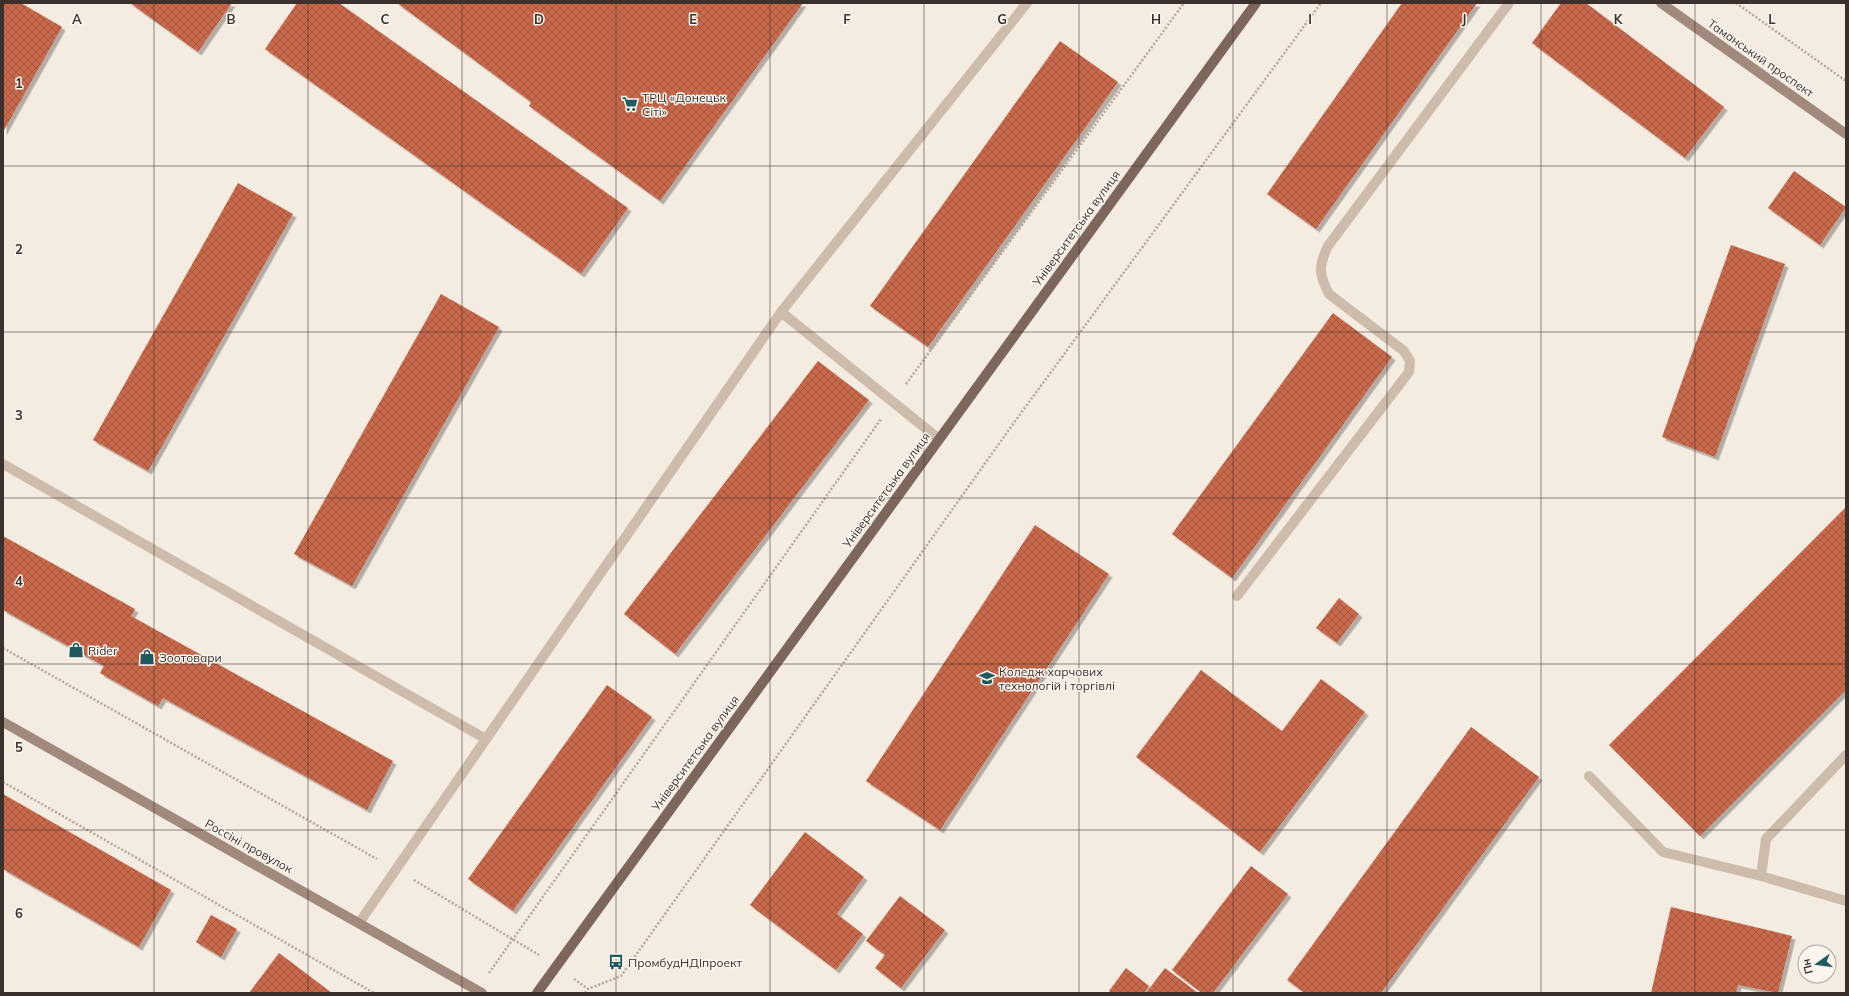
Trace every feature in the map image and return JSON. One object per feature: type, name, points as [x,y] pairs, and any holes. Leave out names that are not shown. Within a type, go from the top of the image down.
[{"type":"main road","name":"Університетська вулиця","points":[[537,993],[1256,3]]},
{"type":"street","name":"Таманський проспект","points":[[1661,3],[1846,134]]},
{"type":"street","name":"Россіні провулок","points":[[3,722],[480,991]]},
{"type":"lane","points":[[359,923],[782,312],[1027,3]]},
{"type":"lane","points":[[1237,596],[1409,372],[1410,360],[1404,351],[1329,294],[1323,282],[1320,271],[1322,258],[1328,246],[1509,3]]},
{"type":"lane","points":[[782,312],[939,439]]},
{"type":"lane","points":[[3,464],[486,739]]},
{"type":"lane","points":[[1761,876],[1766,839],[1846,755]]},
{"type":"lane","points":[[1589,776],[1664,852],[1761,876],[1846,901]]},
{"type":"path","points":[[480,991],[514,939],[893,402],[1184,3]]},
{"type":"path","points":[[585,993],[588,989],[621,976],[1013,424],[1321,3]]},
{"type":"path","points":[[1736,3],[1846,81]]},
{"type":"path","points":[[3,648],[396,869],[514,939],[588,989]]},
{"type":"path","points":[[3,782],[374,993]]},
{"type":"building","points":[[3,3],[21,3],[62,27],[3,132]]},
{"type":"building","points":[[130,3],[232,3],[198,52]]},
{"type":"building","points":[[297,3],[339,3],[628,208],[581,274],[265,49]]},
{"type":"building","name":"ТРЦ «Донецьк Сіті»","points":[[397,3],[803,3],[660,201],[529,106],[531,102]]},
{"type":"building","points":[[1402,3],[1477,3],[1316,229],[1267,194]]},
{"type":"building","points":[[1561,3],[1586,3],[1724,107],[1685,158],[1532,43]]},
{"type":"building","points":[[1060,41],[1118,82],[928,347],[870,306]]},
{"type":"building","points":[[1794,171],[1846,207],[1820,245],[1768,208]]},
{"type":"building","points":[[238,183],[293,214],[148,471],[93,440]]},
{"type":"building","points":[[1731,245],[1785,264],[1715,457],[1662,437]]},
{"type":"building","points":[[441,294],[499,327],[352,586],[294,554]]},
{"type":"building","points":[[1333,313],[1392,357],[1232,578],[1172,534]]},
{"type":"building","points":[[818,361],[869,400],[675,654],[624,614]]},
{"type":"building","points":[[1846,507],[1846,690],[1700,836],[1609,745]]},
{"type":"building","name":"Коледж харчових технологій і торгівлі","points":[[1035,525],[1109,574],[940,830],[866,781]]},
{"type":"building","points":[[3,536],[135,609],[131,616],[393,761],[367,810],[163,698],[158,706],[100,673],[104,666],[3,610]]},
{"type":"building","points":[[1339,598],[1359,614],[1337,643],[1316,628]]},
{"type":"building","points":[[1201,670],[1282,731],[1321,679],[1365,712],[1260,852],[1136,757]]},
{"type":"building","points":[[607,685],[652,717],[513,911],[468,879]]},
{"type":"building","points":[[1471,727],[1539,777],[1381,993],[1305,993],[1287,980]]},
{"type":"building","points":[[3,794],[171,890],[139,947],[3,869]]},
{"type":"building","points":[[805,832],[864,877],[837,914],[863,934],[836,970],[750,905]]},
{"type":"building","points":[[1251,866],[1288,894],[1213,993],[1202,993],[1172,970]]},
{"type":"building","points":[[900,896],[945,930],[901,988],[875,968],[885,955],[866,941]]},
{"type":"building","points":[[1671,907],[1792,936],[1778,993],[1738,985],[1736,993],[1651,993]]},
{"type":"building","points":[[211,915],[237,929],[221,957],[196,942]]},
{"type":"building","points":[[279,953],[332,993],[249,993]]},
{"type":"building","points":[[1126,968],[1149,986],[1144,993],[1111,993],[1109,991]]},
{"type":"building","points":[[1165,968],[1198,993],[1146,993]]},
{"type":"place","name":"ТРЦ «Донецьк Сіті»","points":[[630,104]]},
{"type":"place","name":"Rider","points":[[76,650]]},
{"type":"place","name":"Зоотовари","points":[[147,657]]},
{"type":"place","name":"Коледж харчових технологій і торгівлі","points":[[987,678]]},
{"type":"place","name":"ПромбудНДІпроект","points":[[616,962]]}]
